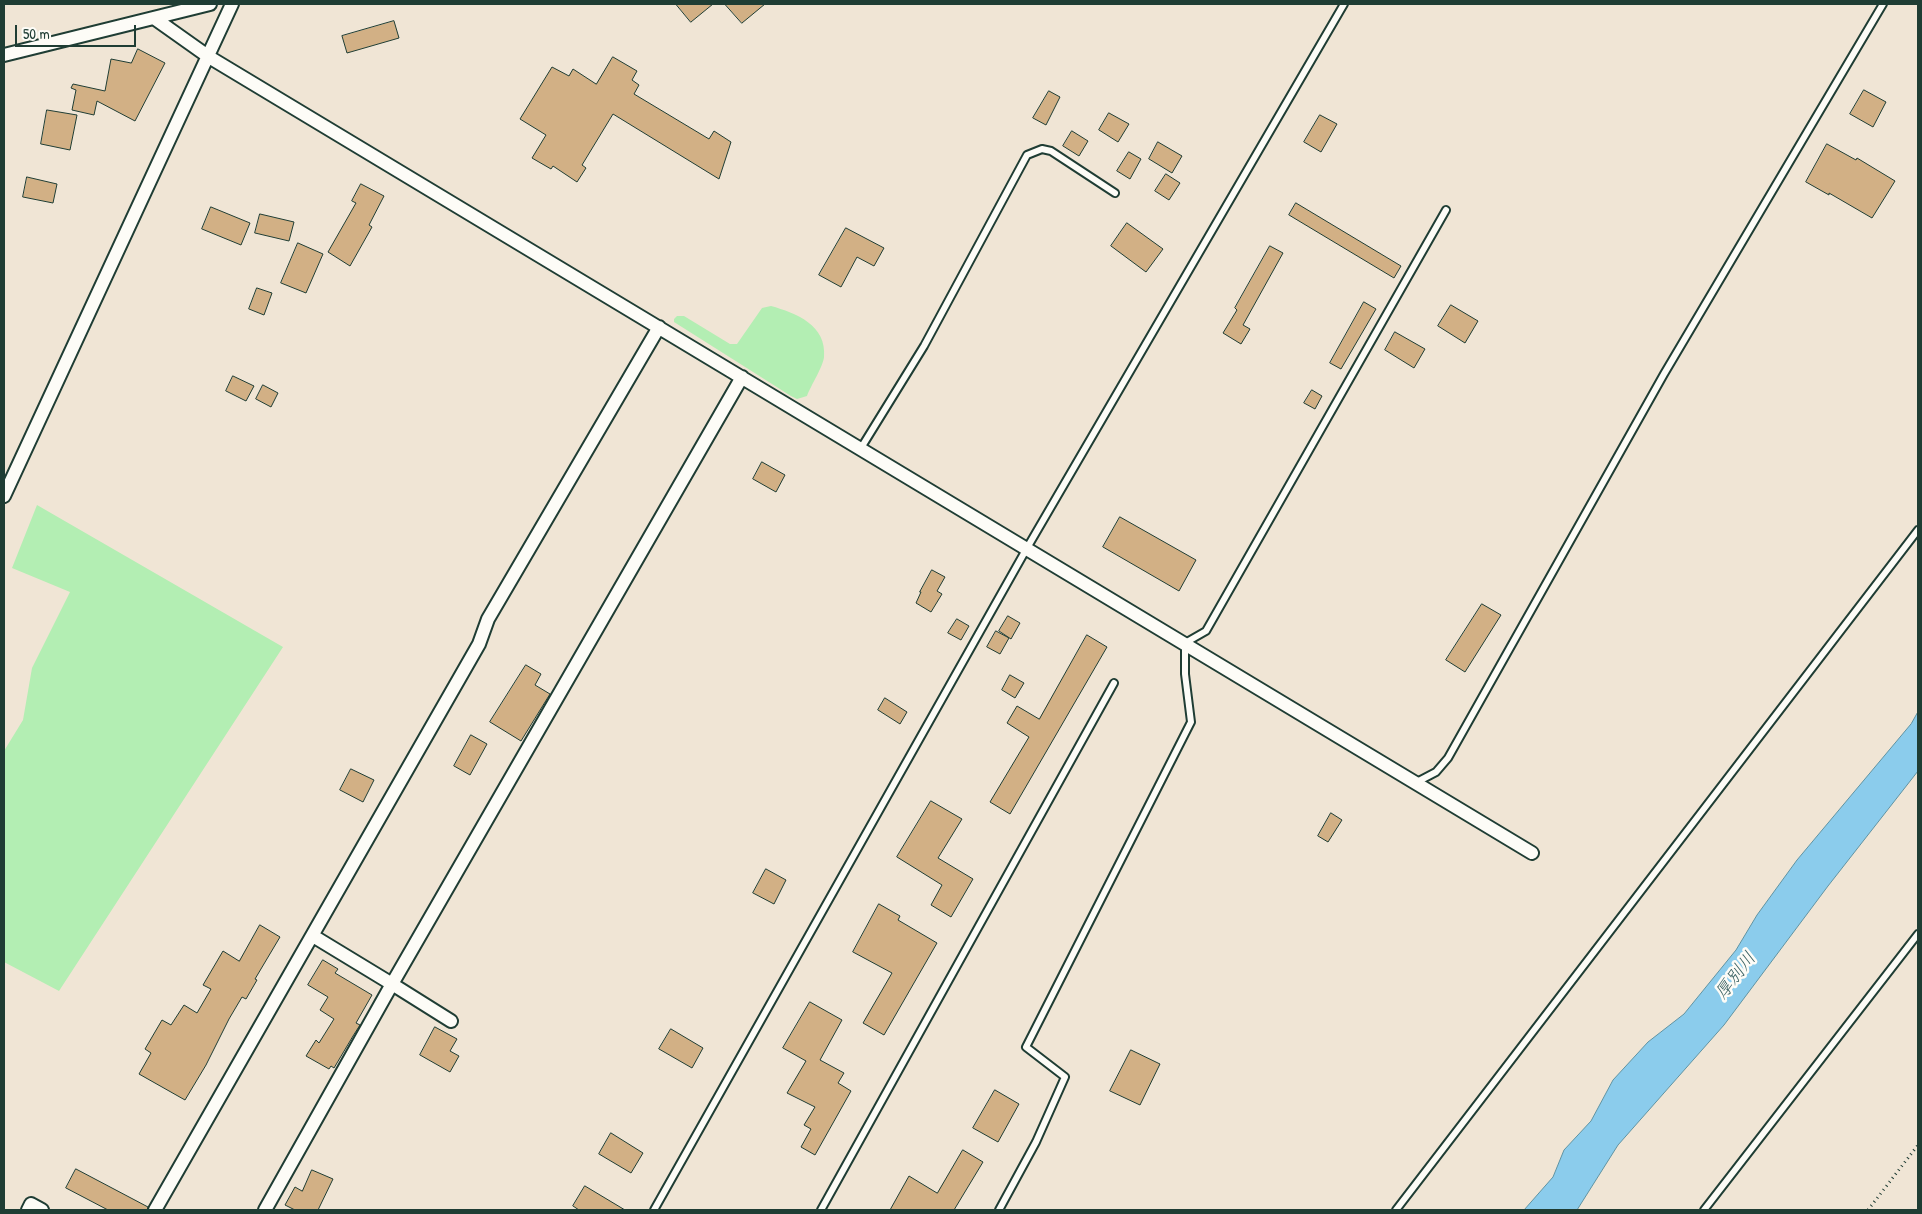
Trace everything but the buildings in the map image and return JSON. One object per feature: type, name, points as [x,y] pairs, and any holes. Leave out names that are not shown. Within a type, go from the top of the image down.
[{"type":"street","points":[[4,55],[210,4]]},
{"type":"street","points":[[4,496],[232,4]]},
{"type":"street","points":[[154,18],[209,57],[1532,853]]},
{"type":"street","points":[[155,1210],[479,644],[488,619],[659,327]]},
{"type":"street","points":[[265,1210],[392,984],[742,377]]},
{"type":"street","points":[[313,936],[451,1021]]},
{"type":"street","points":[[28,1210],[32,1204],[42,1210]]},
{"type":"lane","points":[[654,1210],[1027,548],[1344,4]]},
{"type":"lane","points":[[1416,783],[1436,772],[1448,758],[1664,374],[1883,4]]},
{"type":"lane","points":[[860,448],[924,346],[1027,155],[1042,149],[1051,151],[1115,193]]},
{"type":"lane","points":[[999,1210],[1036,1142],[1065,1077],[1026,1047],[1191,722],[1185,674],[1185,643],[1206,631],[1446,210]]},
{"type":"lane","points":[[1396,1210],[1918,530]]},
{"type":"lane","points":[[822,1210],[1114,683]]},
{"type":"lane","points":[[1704,1210],[1918,934]]},
{"type":"path","points":[[1868,1210],[1918,1145]]},
{"type":"green space","points":[[771,306],[800,317],[808,322],[821,337],[824,346],[824,357],[807,396],[797,399],[791,396],[674,322],[677,316],[684,316],[730,344],[737,344],[762,308]]},
{"type":"green space","points":[[37,505],[283,647],[59,991],[4,962],[4,751],[23,720],[32,668],[70,592],[12,568]]},
{"type":"water","name":"厚別川","points":[[1918,712],[1918,771],[1828,886],[1724,1025],[1618,1145],[1577,1210],[1524,1210],[1553,1177],[1564,1150],[1591,1121],[1613,1080],[1648,1042],[1684,1014],[1736,950],[1757,915],[1797,860],[1911,724]]}]
